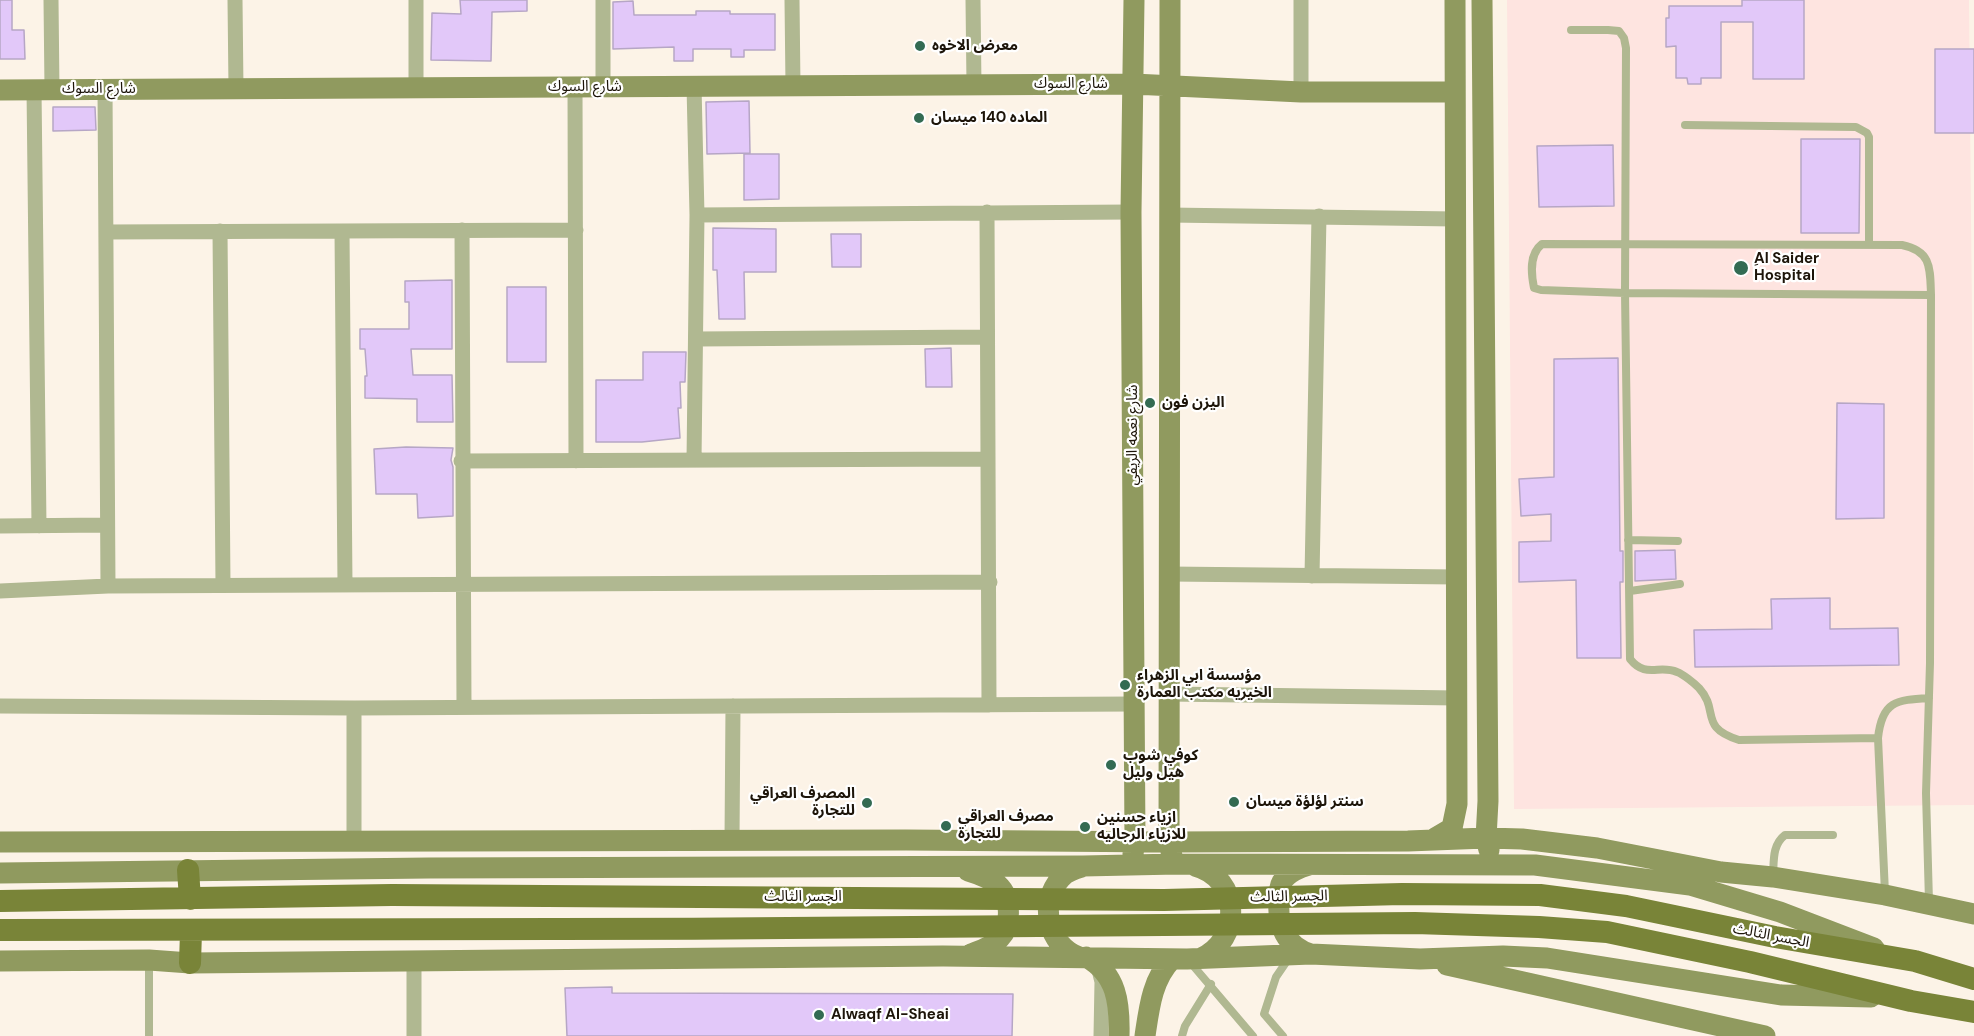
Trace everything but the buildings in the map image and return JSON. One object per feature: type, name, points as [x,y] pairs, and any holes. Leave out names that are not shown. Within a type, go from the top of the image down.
[{"type":"main road","points":[[188,870],[190,899]]},
{"type":"main road","name":"الجسر الثالث","points":[[0,901],[392,896],[1164,900],[1402,894],[1540,895],[1626,906],[1775,937],[1915,961],[1974,979]]},
{"type":"main road","name":"الجسر الثالث","points":[[0,930],[191,932],[598,930],[1403,923],[1539,927],[1617,934],[1750,962],[1911,1001],[1974,1012]]},
{"type":"main road","points":[[190,963],[191,932]]},
{"type":"street","points":[[39,526],[43,89],[51,0]]},
{"type":"street","points":[[235,0],[236,88]]},
{"type":"street","points":[[416,0],[416,87]]},
{"type":"street","points":[[603,0],[603,87]]},
{"type":"street","points":[[792,0],[793,86]]},
{"type":"street","points":[[973,0],[974,84]]},
{"type":"street","name":"شارع نعمه الريفي","points":[[1122,866],[1132,856],[1135,841],[1131,212],[1134,0]]},
{"type":"street","points":[[1144,1036],[1161,971],[1187,958],[1211,954],[1220,946],[1230,921],[1231,909],[1223,884],[1215,875],[1197,866],[1181,864],[1172,859],[1169,842],[1170,0]]},
{"type":"street","points":[[1301,0],[1301,92]]},
{"type":"street","points":[[1435,838],[1452,828],[1457,804],[1455,0]]},
{"type":"street","points":[[1482,0],[1488,801],[1486,838],[1488,850],[1497,860],[1516,864]]},
{"type":"street","name":"شارع السوك","points":[[0,90],[1133,84],[1301,92],[1455,92]]},
{"type":"street","points":[[694,86],[697,215],[694,460]]},
{"type":"street","points":[[575,87],[576,461]]},
{"type":"street","points":[[105,89],[108,586]]},
{"type":"street","points":[[987,212],[989,705]]},
{"type":"street","points":[[697,215],[1131,212]]},
{"type":"street","points":[[1169,214],[1455,219]]},
{"type":"street","points":[[1312,576],[1319,216]]},
{"type":"street","points":[[462,230],[464,707]]},
{"type":"street","points":[[106,232],[576,230]]},
{"type":"street","points":[[220,231],[223,585]]},
{"type":"street","points":[[342,231],[345,585]]},
{"type":"street","points":[[1455,262],[1483,261]]},
{"type":"street","points":[[697,339],[987,337]]},
{"type":"street","points":[[462,461],[987,459]]},
{"type":"street","points":[[0,526],[107,525]]},
{"type":"street","points":[[1169,574],[1457,577]]},
{"type":"street","points":[[0,591],[108,586],[990,582]]},
{"type":"street","points":[[1169,694],[1457,698]]},
{"type":"street","points":[[0,706],[354,708],[1134,704]]},
{"type":"street","points":[[732,840],[734,706]]},
{"type":"street","points":[[354,708],[354,841]]},
{"type":"street","points":[[1457,804],[1461,819],[1472,824],[1483,818],[1488,801]]},
{"type":"street","points":[[0,842],[732,840],[1169,842],[1486,838],[1557,843],[1721,872],[1773,877],[1885,895],[1974,914]]},
{"type":"street","points":[[428,841],[429,868]]},
{"type":"street","points":[[1361,841],[1363,864]]},
{"type":"street","points":[[1301,954],[1284,936],[1279,922],[1278,908],[1282,881],[1291,872],[1316,864]]},
{"type":"street","points":[[0,873],[429,868],[1516,864],[1632,876],[1690,885],[1780,912],[1915,961]]},
{"type":"street","points":[[1083,866],[1062,876],[1054,888],[1048,914],[1055,940],[1069,954],[1086,958],[1107,972],[1114,986],[1119,1013],[1119,1036]]},
{"type":"street","points":[[940,867],[963,870],[992,881],[1000,887],[1007,903],[1008,913],[1008,922],[1001,937],[987,948],[970,954],[943,957]]},
{"type":"street","points":[[0,961],[150,960],[190,963],[943,957],[1187,958],[1301,954],[1420,959],[1503,956],[1547,958],[1781,995],[1874,997],[1911,1001]]},
{"type":"street","points":[[1086,958],[1101,974],[1101,1036]]},
{"type":"street","points":[[1420,959],[1765,1036]]},
{"type":"street","points":[[414,961],[414,1036]]},
{"type":"lane","points":[[1571,30],[1619,32],[1624,38],[1626,48],[1625,293],[1630,659],[1637,667],[1645,670],[1676,671],[1700,689],[1715,728],[1724,735],[1739,740],[1878,738]]},
{"type":"lane","points":[[1685,125],[1856,127],[1867,133],[1869,137],[1869,245]]},
{"type":"lane","points":[[1929,904],[1926,793],[1929,698],[1930,294],[1930,268],[1922,255],[1914,248],[1869,245],[1542,244],[1536,249],[1533,257],[1532,280],[1534,288],[1541,290],[1625,293],[1930,294]]},
{"type":"lane","points":[[1629,540],[1678,541]]},
{"type":"lane","points":[[1630,591],[1680,584]]},
{"type":"lane","points":[[1885,895],[1878,738],[1880,724],[1887,709],[1900,700],[1929,698]]},
{"type":"lane","points":[[1773,877],[1775,851],[1777,844],[1785,835],[1833,835]]},
{"type":"lane","points":[[1283,1036],[1264,1014],[1276,977],[1301,954]]},
{"type":"lane","points":[[1187,958],[1253,1036]]},
{"type":"lane","points":[[149,1036],[150,960]]},
{"type":"lane","points":[[1182,1036],[1185,1026],[1211,984]]},
{"type":"shaded area","name":"ِAl Saider Hospital","points":[[1507,0],[1969,0],[1974,805],[1514,809]]},
{"type":"place","name":"معرض الاخوه","points":[[920,46]]},
{"type":"place","name":"الماده 140 ميسان","points":[[919,118]]},
{"type":"place","name":"ِAl Saider Hospital","points":[[1741,268]]},
{"type":"place","name":"اليزن فون","points":[[1150,403]]},
{"type":"place","name":"مؤسسة ابي الزهراء الخيريه مكتب العمارة","points":[[1125,685]]},
{"type":"place","name":"كوفي شوب هيل وليل","points":[[1111,765]]},
{"type":"place","name":"سنتر لؤلؤة ميسان","points":[[1234,802]]},
{"type":"place","name":"المصرف العراقي للتجارة","points":[[867,803]]},
{"type":"place","name":"مصرف العراقي للتجارة","points":[[946,826]]},
{"type":"place","name":"ازياء حسنين للازياء الرجاليه","points":[[1085,827]]},
{"type":"place","name":"Alwaqf Al-Sheai","points":[[819,1015]]}]
